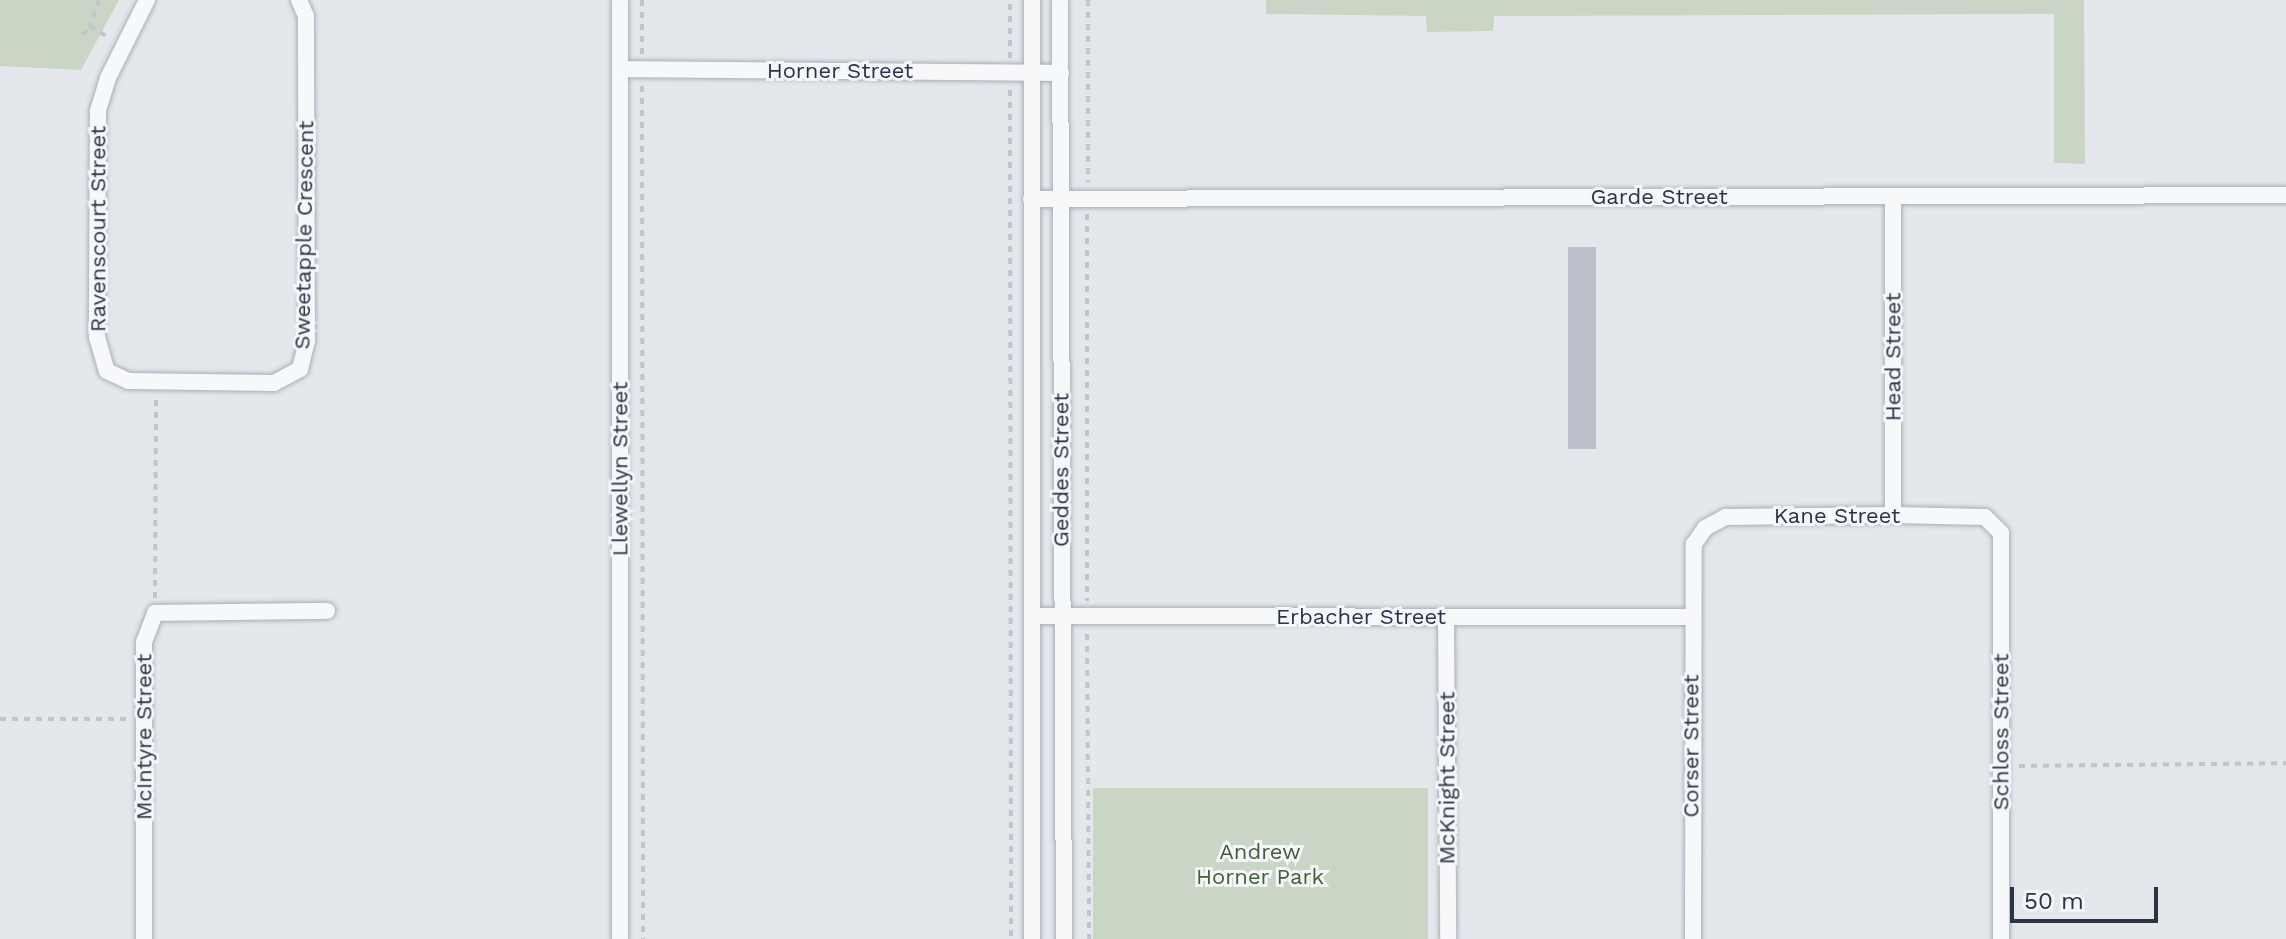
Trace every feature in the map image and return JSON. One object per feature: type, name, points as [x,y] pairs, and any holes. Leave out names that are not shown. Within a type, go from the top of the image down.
[{"type":"street","name":"Ravenscourt Street","points":[[107,371],[97,337],[98,111],[123,46],[147,0]]},
{"type":"street","name":"Sweetapple Crescent","points":[[107,371],[128,381],[274,383],[300,369],[307,340],[307,263],[306,16],[299,0]]},
{"type":"street","name":"Llewellyn Street","points":[[620,0],[620,939]]},
{"type":"street","name":"Geddes Street","points":[[1032,0],[1032,939]]},
{"type":"street","name":"Geddes Street","points":[[1060,0],[1064,939]]},
{"type":"street","name":"Horner Street","points":[[620,69],[1061,73]]},
{"type":"street","name":"Garde Street","points":[[1031,199],[2286,195]]},
{"type":"street","name":"Head Street","points":[[1893,198],[1893,515]]},
{"type":"street","name":"Kane Street","points":[[1693,553],[1705,528],[1726,517],[1976,516],[1997,526]]},
{"type":"street","name":"Schloss Street","points":[[1997,526],[2003,543],[2001,939]]},
{"type":"street","name":"Corser Street","points":[[1693,553],[1690,617],[1693,939]]},
{"type":"street","points":[[155,613],[327,611]]},
{"type":"street","name":"McIntyre Street","points":[[144,939],[144,642],[155,613]]},
{"type":"street","name":"Erbacher Street","points":[[1032,616],[1690,617]]},
{"type":"street","name":"McKnight Street","points":[[1446,617],[1448,939]]},
{"type":"path","points":[[83,35],[90,26],[99,0]]},
{"type":"path","points":[[642,0],[643,939]]},
{"type":"path","points":[[1010,0],[1011,939]]},
{"type":"path","points":[[1088,0],[1088,198],[1084,245],[1089,939]]},
{"type":"path","points":[[90,26],[123,46]]},
{"type":"path","points":[[155,613],[156,382]]},
{"type":"path","points":[[0,719],[144,720]]},
{"type":"path","points":[[2000,766],[2286,763]]},
{"type":"green space","points":[[0,0],[119,0],[81,70],[0,66]]},
{"type":"green space","points":[[1266,0],[2084,0],[2085,164],[2054,163],[2054,14],[1494,16],[1493,31],[1427,32],[1426,16],[1266,14]]},
{"type":"green space","name":"Andrew Horner Park","points":[[1093,788],[1428,788],[1428,939],[1093,939]]},
{"type":"building","points":[[1568,247],[1596,247],[1596,449],[1568,449]]}]
